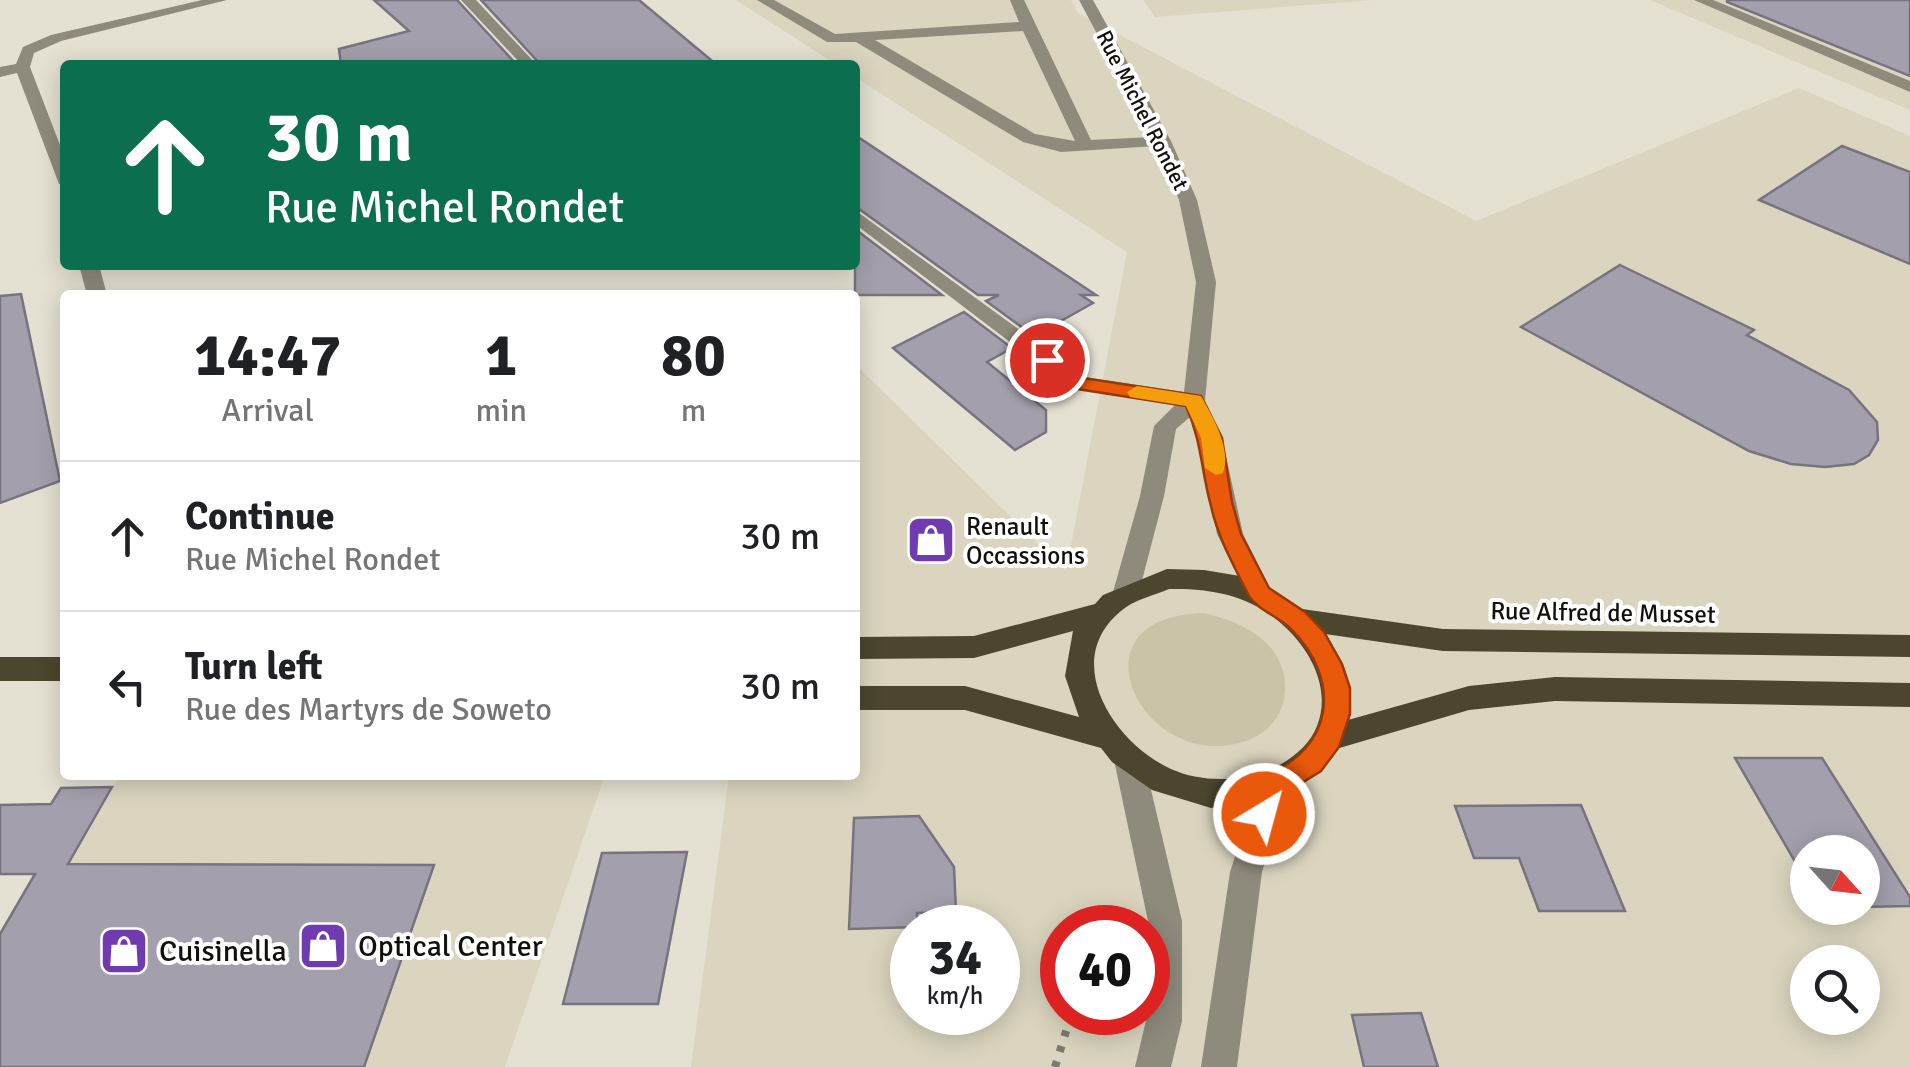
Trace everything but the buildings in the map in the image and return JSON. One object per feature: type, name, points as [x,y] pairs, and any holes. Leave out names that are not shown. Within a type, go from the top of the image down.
[{"type":"main road","points":[[1167,579],[1214,580],[1260,594],[1297,619],[1316,640],[1337,688],[1337,714],[1330,738],[1312,763],[1286,781],[1251,792],[1214,793],[1176,785],[1129,760],[1103,736],[1087,711],[1079,685],[1077,658],[1084,635],[1097,614],[1126,592],[1167,579]]},
{"type":"main road","points":[[860,648],[974,647],[1097,614]]},
{"type":"main road","name":"Rue Alfred de Musset","points":[[1297,619],[1443,640],[1910,646]]},
{"type":"main road","points":[[0,669],[60,669]]},
{"type":"main road","points":[[1330,738],[1469,698],[1554,690],[1910,695]]},
{"type":"main road","points":[[860,698],[965,698],[1103,736]]},
{"type":"street","points":[[60,167],[22,68],[28,50],[56,38],[220,0]]},
{"type":"street","points":[[468,0],[525,60]]},
{"type":"street","points":[[764,0],[832,38],[1028,26]]},
{"type":"street","points":[[1017,0],[1085,145]]},
{"type":"street","name":"Rue Michel Rondet","points":[[1086,0],[1163,140],[1188,200],[1206,282],[1194,400],[1211,438],[1220,502],[1230,534],[1260,594]]},
{"type":"street","points":[[1701,0],[1910,87]]},
{"type":"street","points":[[859,36],[1029,138],[1061,146],[1163,140]]},
{"type":"street","points":[[0,72],[22,68]]},
{"type":"street","points":[[860,220],[1078,384],[1194,400]]},
{"type":"street","points":[[1126,592],[1152,496],[1165,426],[1194,400]]},
{"type":"street","points":[[1129,760],[1165,921],[1164,1021],[1153,1067]]},
{"type":"street","points":[[1219,1067],[1246,872],[1273,785]]},
{"type":"path","points":[[1055,1067],[1065,1035]]},
{"type":"shaded area","points":[[736,0],[1071,0],[1078,13],[1476,221],[1799,88],[1910,136],[1910,1067],[691,1067],[728,780],[860,780],[860,369],[1066,571],[1127,252],[860,80],[860,60],[829,60]]},
{"type":"shaded area","points":[[1143,0],[1373,0],[1155,17]]},
{"type":"shaded area","points":[[1650,0],[1910,0],[1910,110]]},
{"type":"shaded area","points":[[1204,613],[1232,621],[1257,635],[1271,648],[1284,674],[1284,701],[1279,714],[1260,734],[1246,741],[1209,746],[1177,737],[1151,717],[1134,692],[1128,664],[1137,639],[1161,621]]},
{"type":"shaded area","points":[[117,780],[603,780],[505,1067],[0,1067],[0,980]]},
{"type":"slow traffic","points":[[1137,392],[1194,400],[1211,438],[1216,468]]},
{"type":"place","name":"Renault Occassions","points":[[931,540]]},
{"type":"place","name":"Optical Center","points":[[323,946]]},
{"type":"place","name":"Cuisinella","points":[[124,951]]},
{"type":"route","points":[[1047,360],[1078,384],[1194,400],[1211,438],[1220,502],[1230,534],[1260,594],[1297,619],[1316,640],[1329,664],[1337,688],[1337,714],[1330,738],[1312,763],[1273,785],[1264,814]]}]
